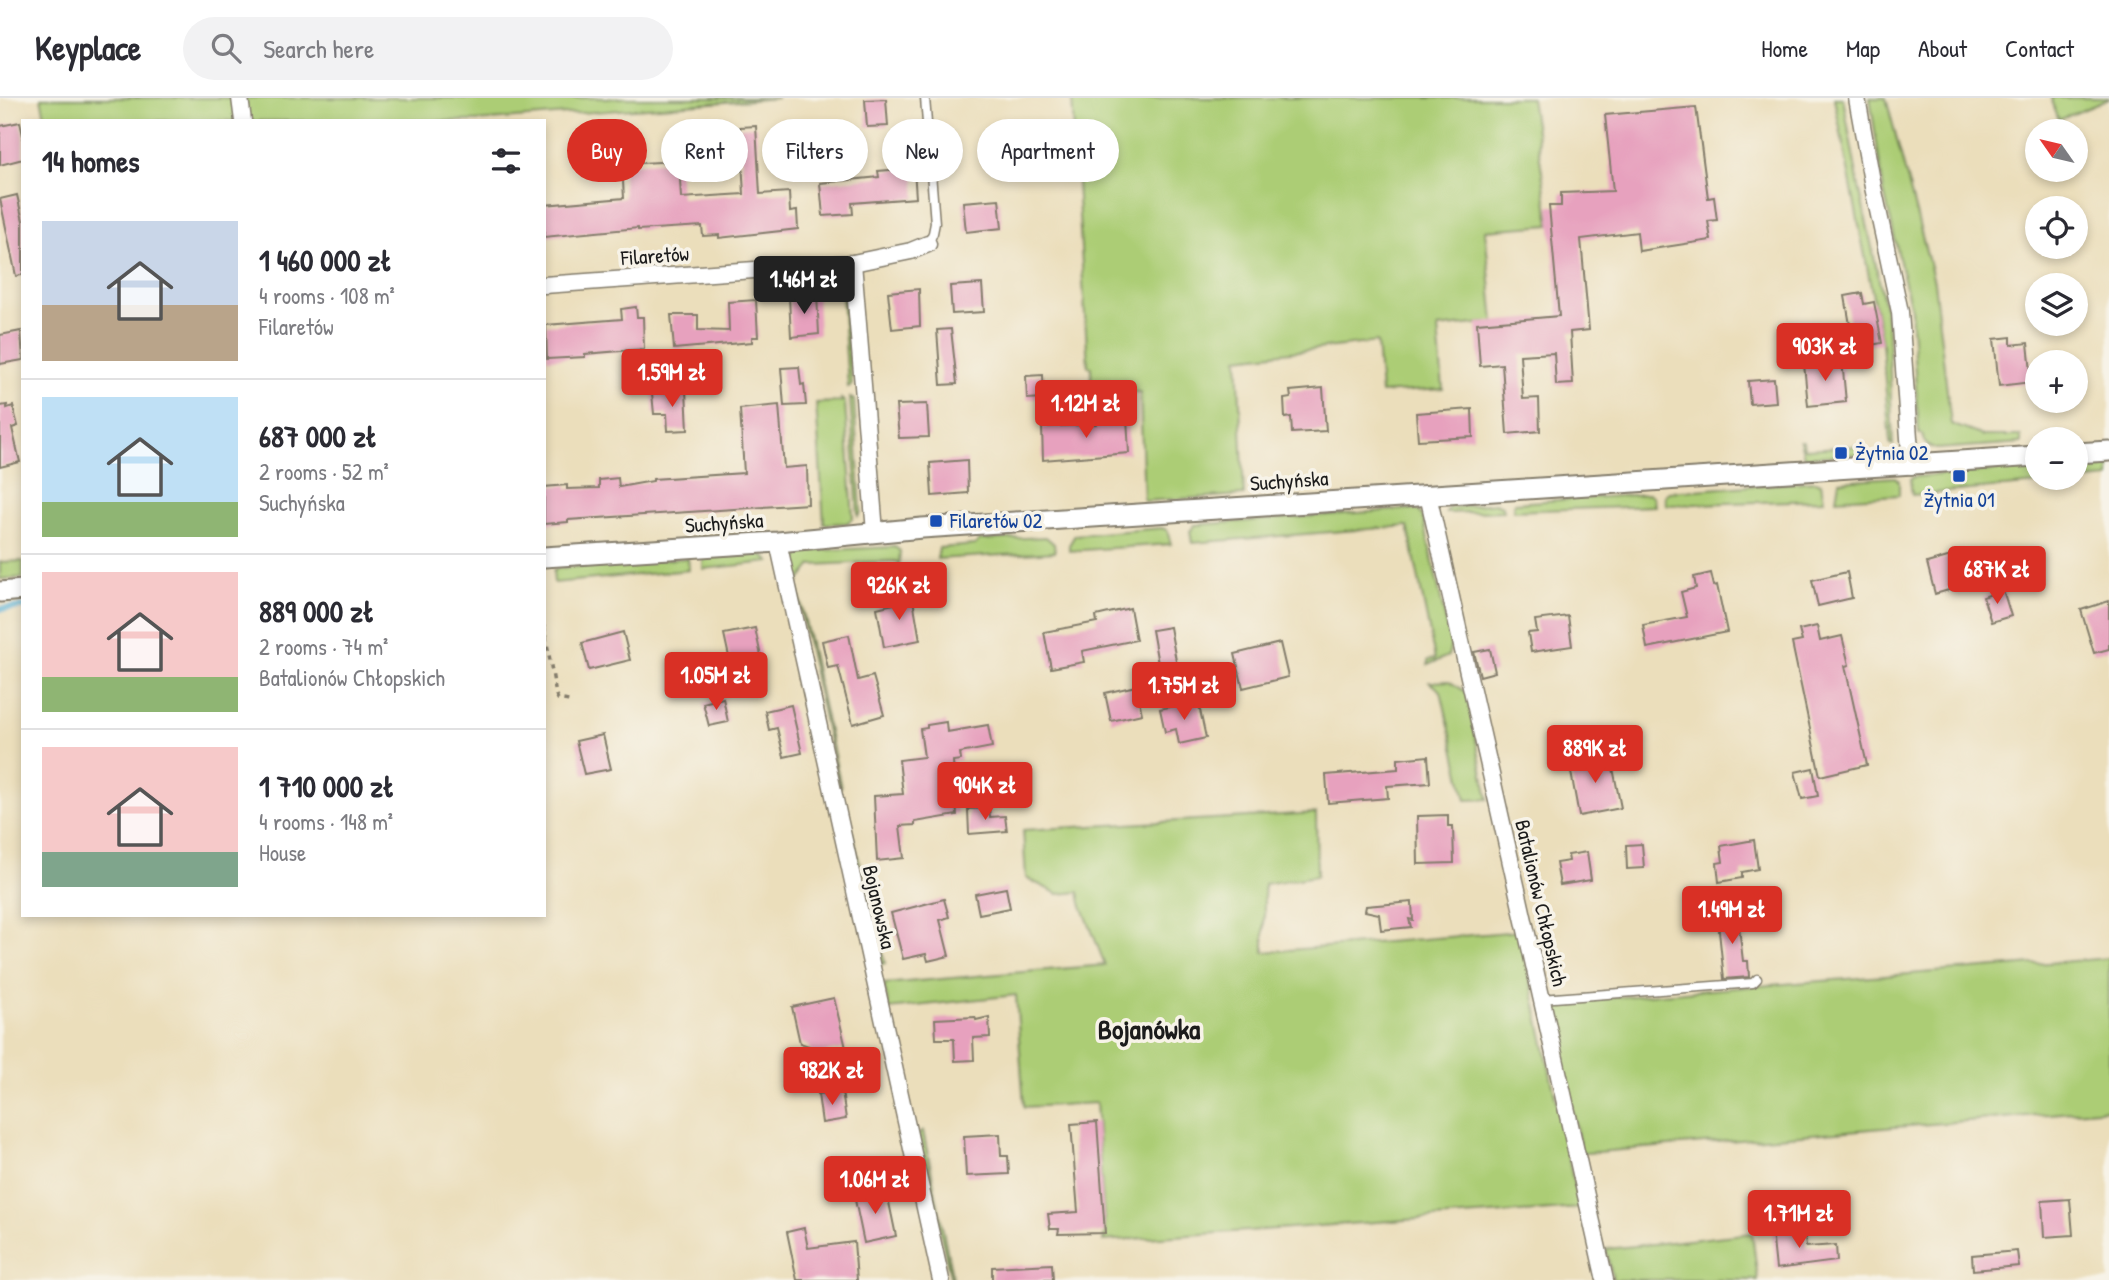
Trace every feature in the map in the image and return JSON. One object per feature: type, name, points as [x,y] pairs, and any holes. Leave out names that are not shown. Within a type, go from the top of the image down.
[{"type":"street","points":[[240,98],[243,119]]},
{"type":"street","points":[[1857,98],[1900,312],[1911,466]]},
{"type":"street","name":"Filaretów","points":[[546,285],[853,263],[911,251],[928,244]]},
{"type":"street","points":[[853,263],[875,532]]},
{"type":"street","points":[[2088,452],[2109,451]]},
{"type":"street","name":"Suchyńska","points":[[546,557],[778,542],[875,532],[2025,457]]},
{"type":"street","name":"Batalionów Chłopskich","points":[[1428,495],[1605,1280]]},
{"type":"street","name":"Bojanowska","points":[[778,542],[941,1280]]},
{"type":"street","points":[[0,592],[21,590]]},
{"type":"lane","points":[[925,98],[934,223],[928,244]]},
{"type":"lane","points":[[1541,999],[1753,983],[1757,979]]},
{"type":"path","points":[[546,638],[556,695],[558,699],[569,701]]},
{"type":"green space","points":[[41,98],[234,98],[236,119],[46,119]]},
{"type":"green space","points":[[245,98],[778,98],[502,119],[247,119]]},
{"type":"green space","points":[[1072,98],[1531,98],[1550,225],[1485,230],[1494,322],[1438,328],[1443,389],[1381,393],[1377,342],[1238,358],[1244,495],[1144,501],[1140,392],[1092,394],[1091,367],[1088,366],[1077,182],[1119,182],[1119,119],[1073,119]]},
{"type":"green space","points":[[1834,98],[1843,98],[1884,303],[1888,331],[1893,445],[1890,444],[1882,343]]},
{"type":"green space","points":[[1870,98],[1886,98],[1934,282],[1951,424],[1983,436],[2021,436],[2021,443],[1937,449],[1926,444],[1922,434],[1919,434],[1911,309],[1884,192]]},
{"type":"green space","points":[[2051,98],[2109,98],[2061,119],[2059,119]]},
{"type":"green space","points":[[838,274],[843,280],[852,385],[848,387],[841,281],[838,276],[774,280],[774,277]]},
{"type":"green space","points":[[850,398],[854,400],[861,512],[858,516]]},
{"type":"green space","points":[[841,399],[845,402],[853,518],[847,523],[824,524],[816,403],[841,402]]},
{"type":"green space","points":[[1800,441],[1803,441],[1804,449],[1862,446],[1863,454],[1804,457]]},
{"type":"green space","points":[[2109,461],[2109,478],[2088,480],[2088,463]]},
{"type":"green space","points":[[2025,468],[2025,485],[1912,495],[1910,479]]},
{"type":"green space","points":[[1895,477],[1899,481],[1899,495],[1836,499],[1839,481]]},
{"type":"green space","points":[[1816,481],[1821,483],[1824,500],[1666,505],[1665,496],[1668,492]]},
{"type":"green space","points":[[1649,494],[1653,497],[1655,506],[1513,511],[1514,503]]},
{"type":"green space","points":[[1495,503],[1502,506],[1503,511],[1446,513],[1449,508]]},
{"type":"green space","points":[[1412,509],[1419,511],[1423,517],[1451,645],[1448,656],[1428,665],[1428,660],[1435,659],[1408,526],[1192,543],[1190,531],[1195,525]]},
{"type":"green space","points":[[1162,528],[1167,530],[1171,544],[1069,551],[1069,545],[1075,535]]},
{"type":"green space","points":[[1046,537],[1054,544],[1055,552],[937,559],[939,548],[975,545],[979,540]]},
{"type":"green space","points":[[895,547],[900,551],[899,564],[895,561],[812,565],[797,584],[839,787],[791,567],[805,551]]},
{"type":"green space","points":[[751,553],[765,556],[770,562],[703,569],[703,558]]},
{"type":"green space","points":[[688,558],[689,570],[554,583],[553,571],[559,568]]},
{"type":"green space","points":[[21,561],[21,578],[0,579],[0,562]]},
{"type":"green space","points":[[1449,681],[1466,692],[1488,799],[1466,800],[1441,691],[1430,682]]},
{"type":"green space","points":[[847,813],[885,963],[880,965],[844,815]]},
{"type":"green space","points":[[1316,813],[1317,876],[1264,884],[1264,952],[1520,931],[1579,1208],[1103,1241],[1105,1233],[1096,1103],[1024,1107],[1016,995],[889,1009],[884,984],[1105,965],[1079,892],[1058,894],[1026,878],[1023,830]]},
{"type":"green space","points":[[2109,958],[2109,1109],[1586,1153],[1581,1151],[1551,1009],[1553,1004]]},
{"type":"green space","points":[[923,1131],[953,1280],[918,1135]]},
{"type":"green space","points":[[1752,1233],[1758,1280],[1613,1280],[1606,1249]]},
{"type":"building","points":[[886,99],[887,119],[882,119],[882,126],[868,127],[865,100]]},
{"type":"building","points":[[1696,107],[1708,198],[1714,197],[1717,220],[1708,221],[1711,240],[1639,251],[1637,232],[1581,239],[1589,330],[1570,332],[1573,384],[1556,385],[1554,353],[1520,355],[1523,399],[1539,398],[1540,431],[1507,434],[1502,364],[1480,366],[1477,323],[1559,316],[1549,206],[1561,206],[1561,193],[1613,191],[1605,115]]},
{"type":"building","points":[[20,122],[21,160],[0,165],[0,126]]},
{"type":"building","points":[[748,126],[756,126],[760,194],[789,192],[790,212],[797,211],[798,229],[719,238],[719,235],[703,236],[702,226],[638,228],[546,237],[546,205],[624,198],[623,182],[647,182],[647,163],[661,162],[661,182],[680,182],[681,198],[744,194],[743,182],[748,182]]},
{"type":"building","points":[[878,171],[882,171],[882,182],[915,182],[916,198],[852,203],[853,214],[823,216],[820,183],[868,182],[868,178],[879,177]]},
{"type":"building","points":[[17,195],[21,212],[21,275],[16,276],[0,199]]},
{"type":"building","points":[[999,199],[1002,228],[966,232],[963,202]]},
{"type":"building","points":[[982,284],[984,312],[952,314],[950,286]]},
{"type":"building","points":[[919,289],[920,326],[892,329],[888,292]]},
{"type":"building","points":[[1862,293],[1864,304],[1874,302],[1882,343],[1854,348],[1845,296]]},
{"type":"building","points":[[817,294],[819,334],[791,337],[789,297]]},
{"type":"building","points":[[756,300],[758,337],[752,337],[752,342],[674,349],[671,315],[698,315],[698,330],[729,331],[728,302]]},
{"type":"building","points":[[636,307],[637,317],[643,317],[644,349],[547,359],[546,325],[622,319],[621,309]]},
{"type":"building","points":[[951,329],[957,384],[941,385],[937,330]]},
{"type":"building","points":[[21,331],[21,360],[0,364],[0,335]]},
{"type":"building","points":[[2011,337],[2011,345],[2028,343],[2029,350],[2025,350],[2025,383],[1999,386],[1994,339]]},
{"type":"building","points":[[1842,360],[1846,402],[1808,406],[1804,364]]},
{"type":"building","points":[[799,367],[806,405],[784,406],[781,368]]},
{"type":"building","points":[[1043,375],[1044,398],[1027,399],[1026,376]]},
{"type":"building","points":[[1774,379],[1776,402],[1750,404],[1748,381]]},
{"type":"building","points":[[1323,388],[1326,431],[1292,433],[1291,417],[1285,418],[1284,399],[1291,398],[1290,391]]},
{"type":"building","points":[[686,390],[688,430],[668,431],[667,414],[654,414],[652,393]]},
{"type":"building","points":[[927,404],[929,437],[899,438],[896,405]]},
{"type":"building","points":[[7,405],[7,408],[13,406],[18,426],[12,428],[20,462],[0,467],[0,406]]},
{"type":"building","points":[[779,405],[784,468],[807,466],[808,504],[568,520],[546,524],[546,487],[567,485],[567,489],[599,488],[599,480],[618,478],[619,487],[653,479],[744,473],[740,409]]},
{"type":"building","points":[[1472,409],[1473,437],[1418,440],[1416,413]]},
{"type":"building","points":[[1127,418],[1129,453],[1043,460],[1042,427],[1096,424],[1096,420]]},
{"type":"building","points":[[967,460],[968,493],[932,496],[930,463]]},
{"type":"building","points":[[1958,554],[1966,585],[1935,594],[1927,563]]},
{"type":"building","points":[[1847,572],[1852,598],[1818,606],[1812,580]]},
{"type":"building","points":[[1711,573],[1714,586],[1717,585],[1727,632],[1647,648],[1643,625],[1687,617],[1681,592],[1696,588],[1694,577]]},
{"type":"building","points":[[2003,590],[2011,616],[1991,622],[1983,597]]},
{"type":"building","points":[[912,594],[920,640],[884,647],[877,608],[898,603],[897,597]]},
{"type":"building","points":[[2109,601],[2109,649],[2094,653],[2081,610]]},
{"type":"building","points":[[1130,608],[1136,640],[1082,651],[1084,662],[1051,668],[1044,632],[1097,622],[1096,616]]},
{"type":"building","points":[[1568,616],[1572,646],[1531,652],[1528,633],[1537,632],[1535,620]]},
{"type":"building","points":[[1817,626],[1820,641],[1842,636],[1849,665],[1845,666],[1867,765],[1820,776],[1792,643],[1802,641],[1799,630]]},
{"type":"building","points":[[1170,627],[1178,672],[1160,675],[1152,630]]},
{"type":"building","points":[[755,628],[762,661],[731,666],[724,634]]},
{"type":"building","points":[[623,632],[630,660],[589,670],[582,643]]},
{"type":"building","points":[[849,635],[858,680],[873,676],[884,715],[853,724],[838,666],[828,668],[822,641]]},
{"type":"building","points":[[1280,643],[1288,677],[1243,688],[1235,654]]},
{"type":"building","points":[[1490,649],[1495,672],[1480,676],[1474,652]]},
{"type":"building","points":[[1136,686],[1142,714],[1111,721],[1105,693]]},
{"type":"building","points":[[723,698],[728,722],[709,726],[703,703]]},
{"type":"building","points":[[1198,701],[1206,738],[1179,744],[1176,729],[1165,732],[1160,709]]},
{"type":"building","points":[[791,705],[802,753],[784,757],[777,728],[769,730],[765,711]]},
{"type":"building","points":[[946,722],[947,732],[988,725],[992,747],[960,753],[961,760],[953,761],[957,815],[900,826],[904,858],[877,861],[874,796],[903,794],[899,760],[924,757],[920,729]]},
{"type":"building","points":[[603,735],[611,769],[584,774],[576,741]]},
{"type":"building","points":[[1610,753],[1621,808],[1579,816],[1569,761]]},
{"type":"building","points":[[1428,756],[1430,783],[1387,786],[1388,798],[1328,803],[1326,775],[1398,769],[1398,759]]},
{"type":"building","points":[[1813,768],[1818,796],[1802,799],[1795,772]]},
{"type":"building","points":[[989,808],[990,817],[1005,816],[1007,831],[969,834],[968,809]]},
{"type":"building","points":[[1448,815],[1448,826],[1453,826],[1454,863],[1418,864],[1417,816]]},
{"type":"building","points":[[1754,840],[1758,869],[1742,872],[1742,878],[1719,882],[1717,863],[1723,862],[1721,846]]},
{"type":"building","points":[[1642,844],[1644,868],[1627,869],[1626,845]]},
{"type":"building","points":[[1587,852],[1591,880],[1560,885],[1556,863],[1569,861],[1568,855]]},
{"type":"building","points":[[1006,888],[1010,908],[979,914],[975,894]]},
{"type":"building","points":[[944,899],[949,917],[940,920],[949,956],[928,961],[926,954],[903,959],[891,913]]},
{"type":"building","points":[[1412,902],[1413,920],[1409,919],[1411,927],[1381,930],[1379,914],[1365,911],[1366,906]]},
{"type":"building","points":[[1737,910],[1743,961],[1748,961],[1749,977],[1724,979],[1717,912]]},
{"type":"building","points":[[834,998],[846,1048],[812,1055],[809,1046],[800,1043],[792,1007]]},
{"type":"building","points":[[975,1017],[976,1020],[989,1017],[990,1037],[973,1038],[974,1060],[955,1061],[954,1039],[936,1039],[935,1019]]},
{"type":"building","points":[[842,1091],[846,1119],[822,1123],[818,1094]]},
{"type":"building","points":[[1097,1122],[1105,1233],[1058,1234],[1059,1229],[1050,1229],[1048,1214],[1078,1212],[1071,1124]]},
{"type":"building","points":[[1000,1134],[1001,1156],[1008,1156],[1009,1174],[966,1176],[964,1136]]},
{"type":"building","points":[[886,1188],[896,1236],[864,1243],[854,1195]]},
{"type":"building","points":[[2070,1199],[2073,1235],[2044,1237],[2042,1201]]},
{"type":"building","points":[[1804,1227],[1806,1247],[1836,1245],[1837,1261],[1776,1269],[1772,1231]]},
{"type":"building","points":[[804,1228],[808,1248],[854,1242],[857,1280],[797,1280],[787,1232]]},
{"type":"building","points":[[2017,1251],[2019,1266],[1973,1270],[1972,1255]]},
{"type":"building","points":[[1052,1264],[1053,1280],[992,1280],[992,1267]]},
{"type":"waterway","points":[[0,609],[21,607]]},
{"type":"place","name":"Żytnia 02","points":[[1841,453]]},
{"type":"place","name":"Żytnia 01","points":[[1959,476]]},
{"type":"place","name":"Filaretów 02","points":[[936,521]]},
{"type":"district","name":"Bojanówka","points":[[1149,1029]]}]
